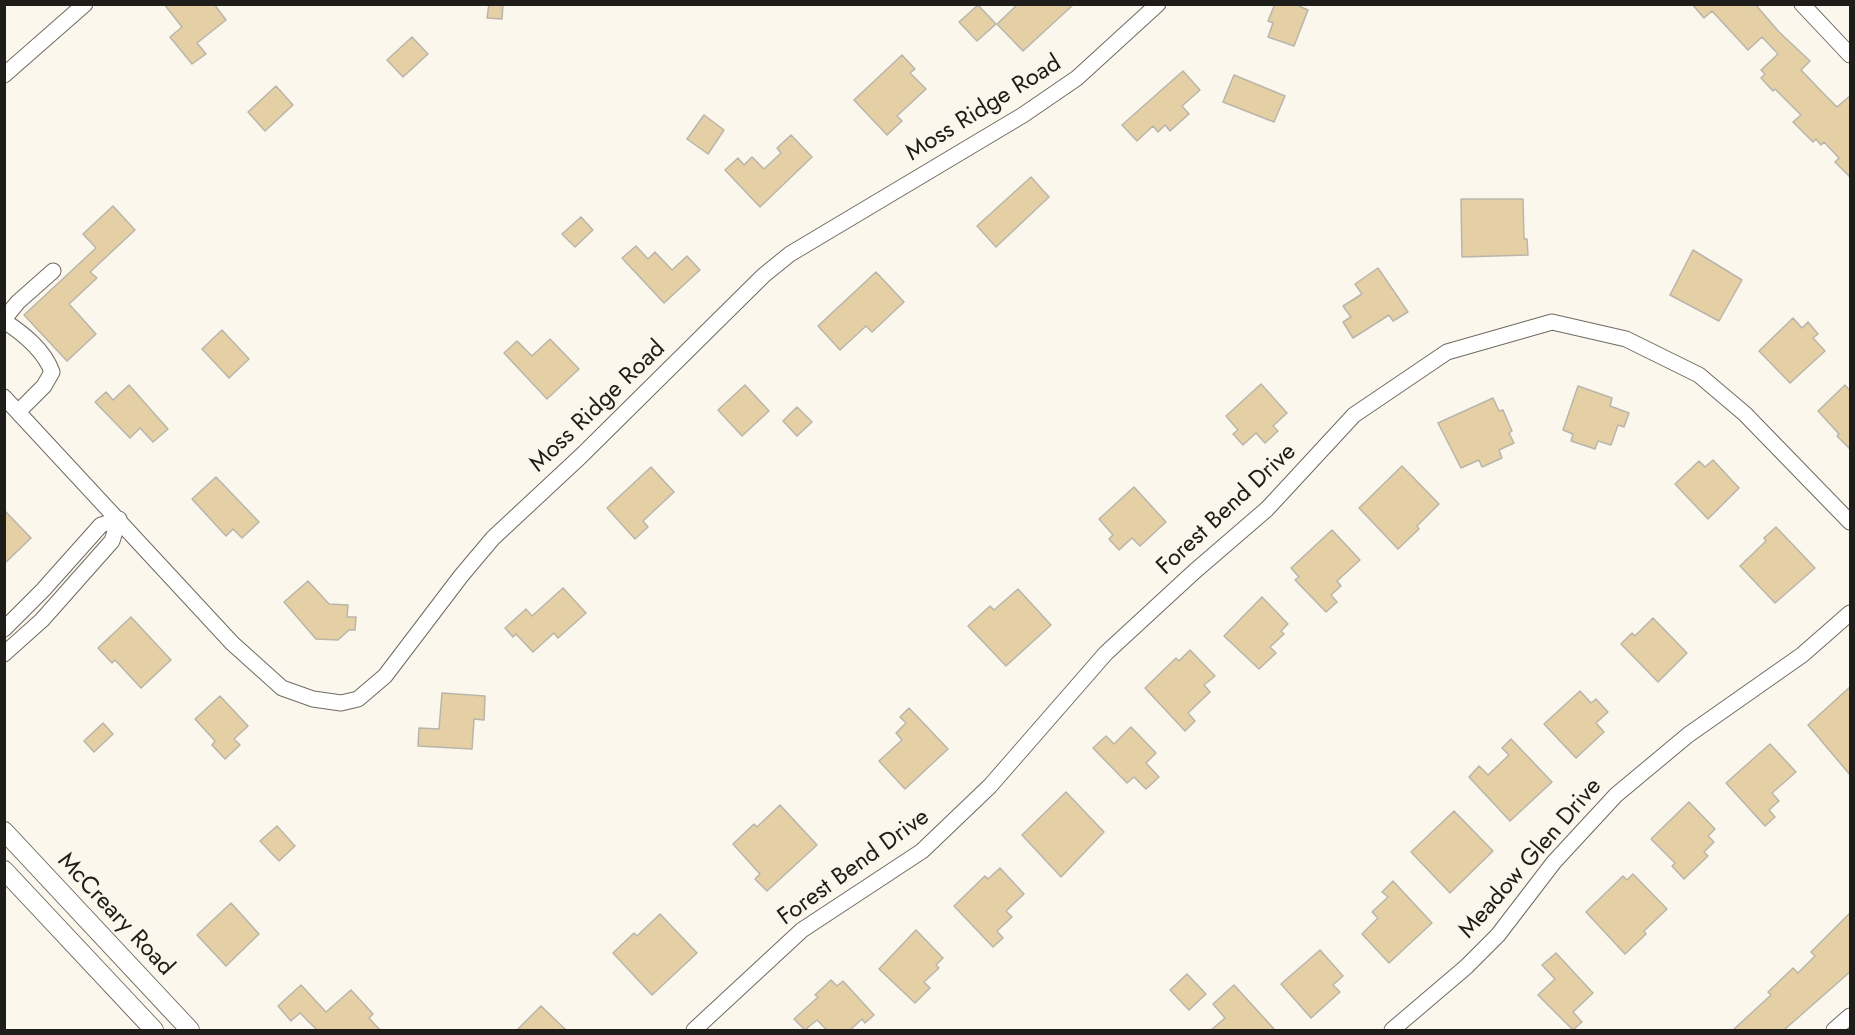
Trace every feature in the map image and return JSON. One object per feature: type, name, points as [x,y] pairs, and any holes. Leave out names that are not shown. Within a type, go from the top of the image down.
[{"type":"main road","name":"McCreary Road","points":[[4,831],[190,1030]]},
{"type":"main road","name":"McCreary Road","points":[[4,870],[154,1030]]},
{"type":"street","points":[[4,75],[85,4]]},
{"type":"street","name":"Moss Ridge Road","points":[[4,397],[232,643],[282,688],[313,699],[340,703],[358,699],[385,675],[493,538],[581,456],[764,274],[790,254],[1032,109],[1077,78],[1158,4]]},
{"type":"street","points":[[1802,4],[1851,55]]},
{"type":"street","points":[[18,412],[44,386],[52,372],[47,359],[21,332],[4,320],[18,302],[53,271]]},
{"type":"street","name":"Forest Bend Drive","points":[[694,1030],[802,930],[922,851],[990,786],[1106,653],[1267,509],[1354,415],[1447,352],[1552,322],[1626,339],[1699,375],[1745,414],[1851,522]]},
{"type":"street","points":[[4,629],[37,597],[101,525],[119,519]]},
{"type":"street","points":[[4,654],[42,620],[112,542],[119,519]]},
{"type":"street","name":"Meadow Glen Drive","points":[[1392,1030],[1466,967],[1498,935],[1554,862],[1616,795],[1688,735],[1802,655],[1851,613]]},
{"type":"street","points":[[1834,1030],[1851,1016]]},
{"type":"building","points":[[164,4],[214,4],[226,20],[197,43],[206,54],[192,64],[170,37],[182,27]]},
{"type":"building","points":[[489,4],[503,4],[502,19],[487,18]]},
{"type":"building","points":[[1018,4],[1074,4],[1023,51],[997,24]]},
{"type":"building","points":[[1275,4],[1294,4],[1308,10],[1294,46],[1268,37],[1273,23],[1268,21]]},
{"type":"building","points":[[1692,4],[1755,4],[1779,32],[1810,61],[1801,70],[1837,107],[1851,95],[1851,178],[1835,162],[1839,158],[1824,142],[1821,145],[1816,139],[1813,142],[1793,122],[1801,115],[1761,78],[1765,74],[1761,70],[1778,54],[1762,37],[1748,50],[1712,11],[1704,18]]},
{"type":"building","points":[[978,5],[996,24],[977,41],[959,22]]},
{"type":"building","points":[[412,37],[428,54],[403,77],[387,60]]},
{"type":"building","points":[[902,55],[915,69],[910,73],[926,89],[897,116],[902,121],[887,135],[854,100]]},
{"type":"building","points":[[1183,71],[1200,90],[1182,106],[1189,114],[1170,131],[1165,125],[1158,132],[1153,126],[1137,141],[1122,125]]},
{"type":"building","points":[[1234,75],[1285,96],[1274,122],[1223,102]]},
{"type":"building","points":[[276,86],[293,105],[265,131],[248,112]]},
{"type":"building","points":[[704,115],[724,130],[708,154],[687,139]]},
{"type":"building","points":[[791,135],[812,157],[760,207],[725,170],[738,158],[744,165],[752,157],[764,169],[781,153],[777,148]]},
{"type":"building","points":[[1031,177],[1049,197],[996,247],[977,226]]},
{"type":"building","points":[[1461,199],[1523,199],[1524,239],[1527,239],[1528,255],[1462,257]]},
{"type":"building","points":[[113,206],[135,230],[90,272],[97,278],[69,304],[96,334],[67,361],[24,315],[96,248],[83,234]]},
{"type":"building","points":[[581,217],[593,230],[575,247],[562,234]]},
{"type":"building","points":[[636,246],[648,259],[655,252],[672,270],[687,256],[700,270],[664,303],[622,258]]},
{"type":"building","points":[[1693,250],[1742,280],[1719,321],[1670,295]]},
{"type":"building","points":[[1378,268],[1408,312],[1393,321],[1389,315],[1353,338],[1343,322],[1351,317],[1343,306],[1362,294],[1355,284]]},
{"type":"building","points":[[876,272],[904,302],[872,332],[866,326],[840,350],[818,326]]},
{"type":"building","points":[[1793,318],[1802,328],[1808,322],[1818,334],[1813,338],[1825,351],[1790,383],[1759,351]]},
{"type":"building","points":[[222,330],[249,359],[229,378],[202,349]]},
{"type":"building","points":[[550,339],[579,369],[547,399],[504,353],[517,341],[532,356]]},
{"type":"building","points":[[1261,384],[1287,413],[1273,426],[1278,431],[1265,443],[1256,433],[1243,445],[1233,434],[1238,430],[1226,416]]},
{"type":"building","points":[[129,385],[168,429],[153,442],[140,428],[130,438],[95,402],[106,392],[113,400]]},
{"type":"building","points":[[745,385],[769,411],[742,436],[718,410]]},
{"type":"building","points":[[1845,385],[1851,392],[1851,450],[1818,411]]},
{"type":"building","points":[[1578,386],[1612,398],[1610,406],[1629,413],[1624,427],[1618,425],[1611,445],[1598,441],[1595,449],[1571,441],[1573,434],[1563,430]]},
{"type":"building","points":[[1493,398],[1499,411],[1503,410],[1512,431],[1509,433],[1514,443],[1499,450],[1502,458],[1482,467],[1479,460],[1461,468],[1438,423]]},
{"type":"building","points":[[797,407],[812,422],[797,436],[783,421]]},
{"type":"building","points":[[1713,460],[1739,488],[1708,519],[1675,484],[1699,461],[1705,467]]},
{"type":"building","points":[[1402,466],[1439,504],[1417,526],[1419,529],[1398,549],[1359,508]]},
{"type":"building","points":[[651,467],[674,492],[643,521],[648,527],[635,539],[607,508]]},
{"type":"building","points":[[216,477],[259,522],[242,538],[233,529],[226,536],[192,499]]},
{"type":"building","points":[[1134,487],[1166,522],[1140,546],[1132,538],[1119,550],[1109,539],[1113,535],[1099,519]]},
{"type":"building","points":[[4,510],[31,538],[4,564]]},
{"type":"building","points":[[1776,527],[1815,568],[1775,603],[1740,566],[1766,541],[1764,538]]},
{"type":"building","points":[[1332,530],[1360,560],[1337,581],[1341,586],[1331,595],[1337,602],[1326,612],[1295,580],[1299,577],[1291,568]]},
{"type":"building","points":[[308,581],[329,604],[348,605],[347,617],[356,617],[355,630],[349,630],[338,640],[316,639],[284,602]]},
{"type":"building","points":[[563,588],[586,613],[558,638],[554,633],[533,652],[516,634],[513,637],[505,628],[526,609],[532,616]]},
{"type":"building","points":[[1018,589],[1051,625],[1006,666],[968,626],[990,606],[994,610]]},
{"type":"building","points":[[1262,597],[1288,624],[1281,631],[1284,634],[1270,647],[1276,653],[1259,669],[1224,636]]},
{"type":"building","points":[[131,617],[171,660],[141,688],[115,660],[112,663],[98,648]]},
{"type":"building","points":[[1653,618],[1687,653],[1658,682],[1621,644],[1632,633],[1635,636]]},
{"type":"building","points":[[1190,650],[1215,676],[1204,685],[1210,692],[1188,713],[1195,721],[1185,731],[1145,688],[1176,658],[1179,661]]},
{"type":"building","points":[[1851,686],[1851,776],[1808,725]]},
{"type":"building","points":[[1580,691],[1591,703],[1596,699],[1608,712],[1596,723],[1604,732],[1576,758],[1544,724]]},
{"type":"building","points":[[442,693],[485,696],[484,720],[474,719],[472,749],[418,746],[419,728],[439,729]]},
{"type":"building","points":[[220,696],[248,726],[234,739],[240,745],[225,759],[212,745],[215,741],[195,719]]},
{"type":"building","points":[[909,708],[948,749],[905,789],[879,761],[902,740],[896,733],[906,723],[900,717]]},
{"type":"building","points":[[103,723],[113,734],[94,752],[84,741]]},
{"type":"building","points":[[1131,727],[1156,753],[1146,763],[1159,777],[1146,789],[1134,777],[1127,783],[1093,748],[1106,736],[1114,744]]},
{"type":"building","points":[[1511,739],[1552,782],[1510,821],[1469,777],[1479,766],[1488,775],[1509,755],[1502,748]]},
{"type":"building","points":[[1770,744],[1796,772],[1772,793],[1779,801],[1769,810],[1775,817],[1765,826],[1726,783]]},
{"type":"building","points":[[1066,792],[1104,832],[1061,877],[1022,835]]},
{"type":"building","points":[[1689,802],[1715,829],[1708,836],[1714,842],[1704,852],[1708,856],[1684,879],[1672,866],[1675,863],[1651,839]]},
{"type":"building","points":[[780,805],[817,845],[767,891],[755,879],[760,874],[733,844],[754,824],[757,827]]},
{"type":"building","points":[[1454,811],[1493,851],[1450,893],[1411,852]]},
{"type":"building","points":[[277,826],[295,846],[279,861],[260,841]]},
{"type":"building","points":[[1000,868],[1024,894],[1006,911],[1012,917],[997,931],[1003,938],[993,947],[954,906],[985,876],[988,879]]},
{"type":"building","points":[[1633,874],[1667,909],[1644,931],[1646,934],[1625,954],[1586,912],[1623,876],[1627,880]]},
{"type":"building","points":[[1393,881],[1432,923],[1389,963],[1362,934],[1378,918],[1372,912],[1388,897],[1382,892]]},
{"type":"building","points":[[231,903],[259,934],[226,966],[197,935]]},
{"type":"building","points":[[1851,912],[1851,971],[1784,1030],[1733,1030],[1771,995],[1768,992],[1793,968],[1798,973],[1815,956],[1811,952]]},
{"type":"building","points":[[660,914],[697,953],[652,995],[613,953],[634,933],[637,936]]},
{"type":"building","points":[[916,930],[943,958],[936,965],[939,968],[924,982],[930,988],[915,1003],[879,969]]},
{"type":"building","points":[[1320,950],[1343,976],[1333,985],[1340,992],[1311,1018],[1281,984]]},
{"type":"building","points":[[1556,953],[1593,993],[1573,1012],[1582,1022],[1573,1030],[1538,995],[1555,979],[1542,965]]},
{"type":"building","points":[[1187,974],[1206,994],[1189,1010],[1170,990]]},
{"type":"building","points":[[831,980],[837,986],[843,981],[874,1015],[865,1023],[862,1019],[850,1030],[827,1030],[817,1020],[805,1030],[794,1019],[818,997],[815,995]]},
{"type":"building","points":[[301,985],[326,1012],[351,990],[373,1014],[369,1018],[380,1030],[317,1030],[300,1013],[291,1021],[278,1006]]},
{"type":"building","points":[[1234,985],[1275,1030],[1211,1030],[1225,1018],[1213,1004]]},
{"type":"building","points":[[541,1006],[566,1030],[517,1030]]}]
